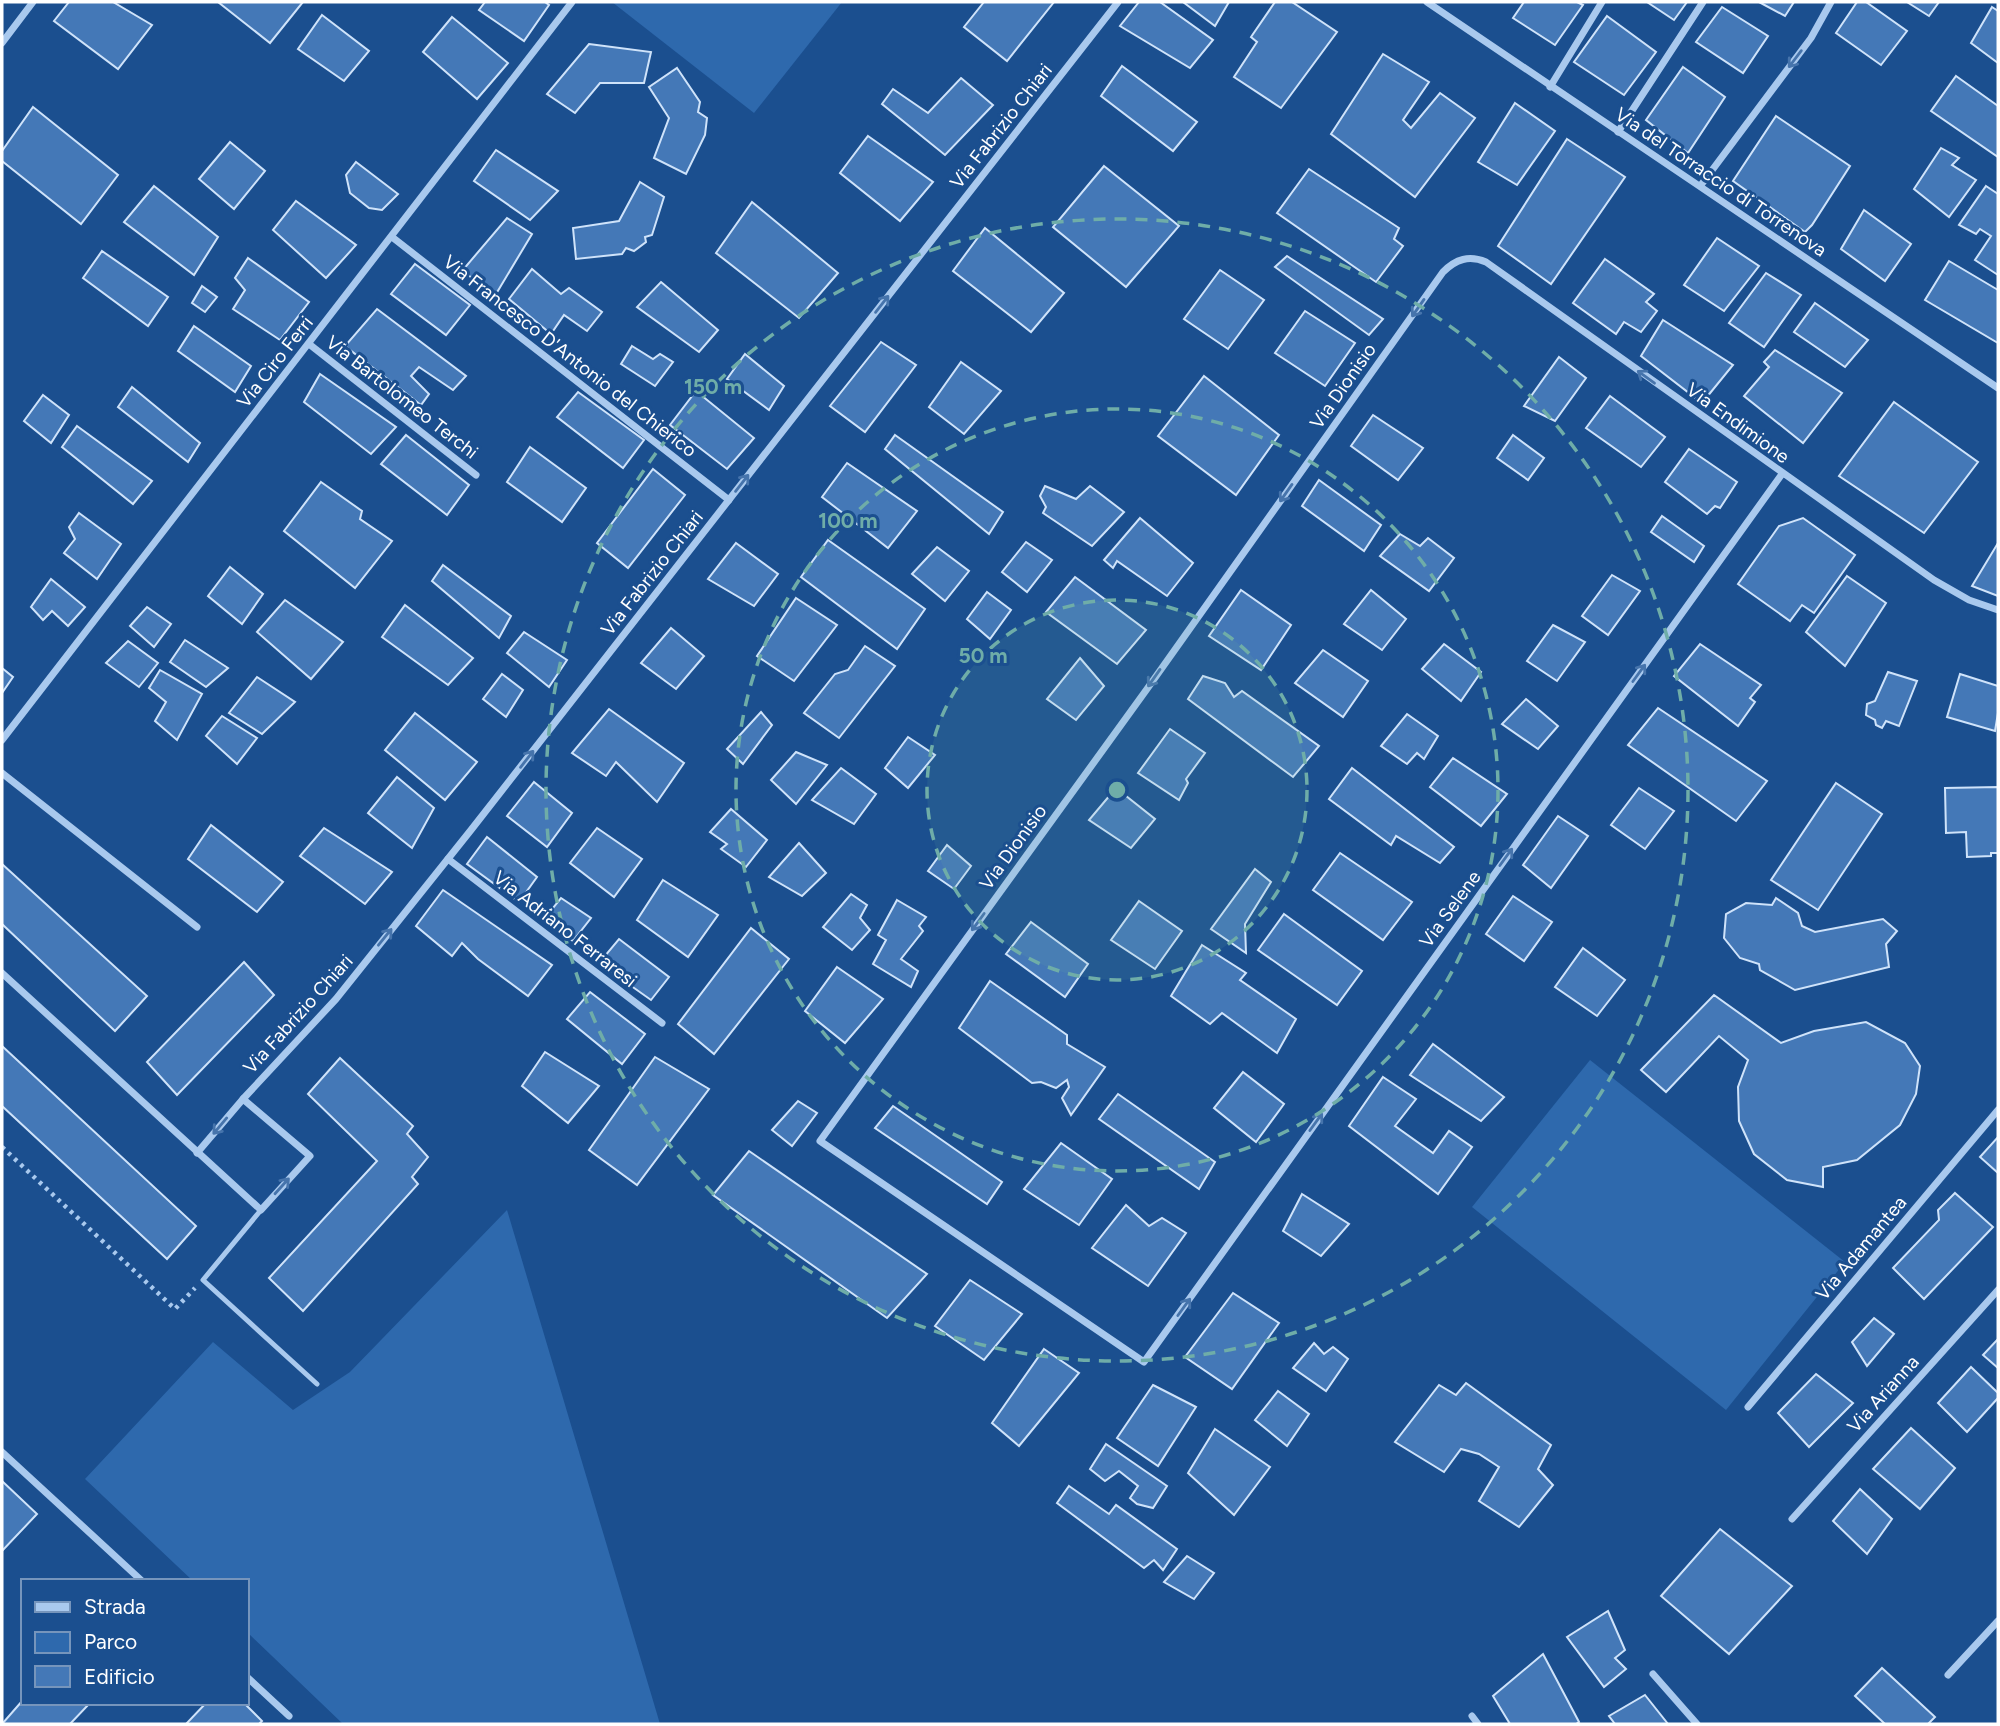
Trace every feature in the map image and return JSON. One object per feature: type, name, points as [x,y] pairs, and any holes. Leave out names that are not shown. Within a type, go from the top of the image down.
[{"type":"street","points":[[2,43],[33,2]]},
{"type":"street","name":"Via Ciro Ferri","points":[[2,740],[572,2]]},
{"type":"street","name":"Via Fabrizio Chiari","points":[[197,1153],[243,1098],[336,999],[1118,2]]},
{"type":"street","name":"Via del Torraccio di Torrenova","points":[[1427,2],[1998,388]]},
{"type":"street","points":[[1550,86],[1602,2]]},
{"type":"street","points":[[1618,132],[1703,2]]},
{"type":"street","points":[[1701,186],[1811,38],[1831,2]]},
{"type":"street","name":"Via Francesco D'Antonio del Chierico","points":[[392,237],[729,500]]},
{"type":"street","name":"Via Endimione","points":[[1464,259],[1486,262],[1945,588],[1998,610]]},
{"type":"street","name":"Via Dionisio","points":[[1144,1362],[820,1141],[1147,690],[1443,272],[1456,261],[1464,259]]},
{"type":"street","name":"Via Bartolomeo Terchi","points":[[309,344],[476,475]]},
{"type":"street","name":"Via Selene","points":[[1144,1362],[1782,474]]},
{"type":"street","points":[[2,773],[197,927]]},
{"type":"street","name":"Via Adriano Ferraresi","points":[[448,859],[662,1023]]},
{"type":"street","points":[[2,973],[261,1210],[310,1156],[243,1098]]},
{"type":"street","name":"Via Adamantea","points":[[1748,1407],[1998,1110]]},
{"type":"street","name":"Via Arianna","points":[[1792,1520],[1998,1290]]},
{"type":"street","points":[[2,1452],[140,1579]]},
{"type":"street","points":[[1948,1675],[1998,1622]]},
{"type":"street","points":[[1653,1674],[1697,1724]]},
{"type":"street","points":[[248,1678],[289,1716]]},
{"type":"street","points":[[1472,1716],[1478,1724]]},
{"type":"lane","points":[[261,1210],[202,1280],[317,1384]]},
{"type":"path","points":[[2,1147],[175,1309],[202,1280]]},
{"type":"green space","points":[[612,2],[842,2],[754,113]]},
{"type":"green space","points":[[1590,1060],[1845,1262],[1726,1410],[1472,1207]]},
{"type":"green space","points":[[507,1210],[660,1724],[343,1724],[248,1633],[248,1579],[191,1579],[85,1479],[213,1342],[293,1410],[350,1372]]},
{"type":"building","points":[[69,2],[113,2],[152,25],[118,69],[54,21]]},
{"type":"building","points":[[218,2],[303,2],[270,43]]},
{"type":"building","points":[[485,2],[545,2],[549,5],[524,41],[479,10]]},
{"type":"building","points":[[984,2],[1054,2],[1007,61],[964,27]]},
{"type":"building","points":[[1139,2],[1160,2],[1213,40],[1190,68],[1120,26]]},
{"type":"building","points":[[1183,2],[1229,2],[1215,26]]},
{"type":"building","points":[[1275,2],[1292,2],[1337,32],[1281,108],[1234,77],[1257,42],[1251,37]]},
{"type":"building","points":[[1524,2],[1577,2],[1583,5],[1555,45],[1513,18]]},
{"type":"building","points":[[1647,2],[1687,2],[1674,20]]},
{"type":"building","points":[[1759,2],[1794,2],[1785,16]]},
{"type":"building","points":[[1857,2],[1866,2],[1907,31],[1881,65],[1836,33]]},
{"type":"building","points":[[1907,2],[1939,2],[1929,16]]},
{"type":"building","points":[[1722,7],[1768,36],[1743,73],[1696,42]]},
{"type":"building","points":[[1992,7],[1998,11],[1998,63],[1971,43]]},
{"type":"building","points":[[322,15],[369,51],[344,81],[298,49]]},
{"type":"building","points":[[1607,16],[1656,52],[1624,95],[1574,62]]},
{"type":"building","points":[[452,17],[508,63],[477,99],[423,52]]},
{"type":"building","points":[[589,44],[651,52],[644,83],[600,83],[575,113],[547,94]]},
{"type":"building","points":[[1383,54],[1429,82],[1403,120],[1411,128],[1440,93],[1475,118],[1415,197],[1331,134]]},
{"type":"building","points":[[1122,66],[1197,122],[1173,151],[1101,96]]},
{"type":"building","points":[[1683,67],[1725,97],[1688,153],[1646,120]]},
{"type":"building","points":[[677,68],[700,102],[698,112],[707,118],[705,135],[686,174],[654,158],[669,118],[649,87]]},
{"type":"building","points":[[1956,76],[1998,106],[1998,157],[1931,111]]},
{"type":"building","points":[[961,78],[993,105],[945,155],[882,104],[893,89],[928,113]]},
{"type":"building","points":[[1515,103],[1555,131],[1517,185],[1478,162]]},
{"type":"building","points":[[33,107],[118,175],[81,224],[2,161],[2,151]]},
{"type":"building","points":[[1776,116],[1850,166],[1805,232],[1733,181]]},
{"type":"building","points":[[868,136],[933,182],[900,221],[840,173]]},
{"type":"building","points":[[1567,139],[1625,177],[1551,284],[1498,246]]},
{"type":"building","points":[[230,142],[265,171],[234,209],[199,179]]},
{"type":"building","points":[[1941,148],[1959,158],[1952,165],[1976,180],[1949,217],[1914,189]]},
{"type":"building","points":[[496,150],[558,191],[530,220],[474,181]]},
{"type":"building","points":[[356,162],[398,194],[382,210],[369,208],[350,193],[346,175]]},
{"type":"building","points":[[1104,166],[1179,226],[1126,287],[1053,227]]},
{"type":"building","points":[[1309,169],[1399,228],[1394,239],[1403,246],[1376,282],[1277,213]]},
{"type":"building","points":[[640,182],[664,197],[652,235],[645,237],[646,242],[634,251],[626,248],[622,254],[576,259],[573,228],[619,221]]},
{"type":"building","points":[[154,186],[218,237],[194,275],[124,222]]},
{"type":"building","points":[[1986,186],[1998,194],[1998,275],[1975,260],[1991,236],[1980,229],[1976,234],[1959,225]]},
{"type":"building","points":[[296,201],[356,245],[326,278],[273,230]]},
{"type":"building","points":[[752,202],[838,273],[799,318],[716,253]]},
{"type":"building","points":[[1864,210],[1911,244],[1885,281],[1841,249]]},
{"type":"building","points":[[507,218],[532,234],[496,294],[462,271]]},
{"type":"building","points":[[985,228],[1064,293],[1031,332],[953,271]]},
{"type":"building","points":[[1717,238],[1759,266],[1724,311],[1684,285]]},
{"type":"building","points":[[102,251],[168,297],[148,326],[83,278]]},
{"type":"building","points":[[1287,256],[1383,319],[1369,335],[1275,267]]},
{"type":"building","points":[[248,258],[309,302],[280,340],[233,309],[245,290],[235,278]]},
{"type":"building","points":[[1605,259],[1654,294],[1646,302],[1657,311],[1641,332],[1624,322],[1616,334],[1573,303]]},
{"type":"building","points":[[1949,261],[1998,290],[1998,343],[1925,300]]},
{"type":"building","points":[[415,264],[470,305],[446,335],[391,294]]},
{"type":"building","points":[[532,269],[561,294],[569,288],[602,312],[587,331],[564,315],[551,334],[509,299]]},
{"type":"building","points":[[1220,270],[1264,300],[1228,349],[1184,319]]},
{"type":"building","points":[[1766,273],[1801,295],[1764,347],[1729,323]]},
{"type":"building","points":[[661,282],[718,330],[699,352],[637,307]]},
{"type":"building","points":[[202,286],[217,297],[205,312],[192,303]]},
{"type":"building","points":[[1815,303],[1868,340],[1845,367],[1794,332]]},
{"type":"building","points":[[377,309],[466,376],[453,390],[419,367],[411,376],[429,394],[421,405],[345,346]]},
{"type":"building","points":[[1305,311],[1355,343],[1325,386],[1275,353]]},
{"type":"building","points":[[1663,320],[1733,365],[1702,403],[1641,356]]},
{"type":"building","points":[[194,326],[251,366],[235,392],[178,351]]},
{"type":"building","points":[[881,342],[916,365],[865,432],[830,406]]},
{"type":"building","points":[[632,346],[653,359],[660,354],[673,362],[655,386],[621,364]]},
{"type":"building","points":[[1775,350],[1842,393],[1803,443],[1744,396],[1769,367],[1764,362]]},
{"type":"building","points":[[745,354],[784,386],[769,410],[727,379]]},
{"type":"building","points":[[1559,357],[1586,378],[1555,421],[1524,406]]},
{"type":"building","points":[[961,362],[1001,391],[964,434],[929,407]]},
{"type":"building","points":[[320,374],[396,427],[371,454],[304,402]]},
{"type":"building","points":[[1204,376],[1279,435],[1236,495],[1158,436]]},
{"type":"building","points":[[132,387],[200,443],[188,462],[118,407]]},
{"type":"building","points":[[696,391],[754,438],[727,469],[670,425]]},
{"type":"building","points":[[578,392],[644,440],[623,468],[557,417]]},
{"type":"building","points":[[43,395],[69,415],[51,443],[24,421]]},
{"type":"building","points":[[1610,396],[1665,437],[1641,467],[1586,428]]},
{"type":"building","points":[[1894,402],[1978,462],[1924,533],[1839,476]]},
{"type":"building","points":[[1373,415],[1423,448],[1398,480],[1351,446]]},
{"type":"building","points":[[77,426],[152,481],[133,504],[62,447]]},
{"type":"building","points":[[406,435],[469,485],[447,515],[381,464]]},
{"type":"building","points":[[895,435],[1003,512],[989,534],[885,449]]},
{"type":"building","points":[[1513,435],[1544,458],[1528,480],[1497,458]]},
{"type":"building","points":[[530,447],[586,488],[562,522],[507,482]]},
{"type":"building","points":[[1689,449],[1737,482],[1720,508],[1715,506],[1707,514],[1665,482]]},
{"type":"building","points":[[847,463],[917,511],[888,548],[822,497]]},
{"type":"building","points":[[653,469],[685,495],[628,568],[597,543]]},
{"type":"building","points":[[1319,480],[1381,525],[1364,551],[1302,506]]},
{"type":"building","points":[[321,482],[362,511],[360,519],[392,541],[355,588],[284,531]]},
{"type":"building","points":[[1045,486],[1076,499],[1090,486],[1124,512],[1092,546],[1043,513],[1046,507],[1040,496]]},
{"type":"building","points":[[79,513],[121,544],[97,579],[64,553],[75,539],[69,527]]},
{"type":"building","points":[[1662,516],[1704,546],[1694,562],[1651,532]]},
{"type":"building","points":[[1140,518],[1193,563],[1167,596],[1117,561],[1113,568],[1104,560]]},
{"type":"building","points":[[1803,518],[1855,555],[1814,613],[1802,605],[1790,621],[1738,584],[1779,526]]},
{"type":"building","points":[[1400,534],[1420,546],[1428,538],[1454,558],[1429,591],[1380,556]]},
{"type":"building","points":[[828,540],[925,609],[897,649],[801,577]]},
{"type":"building","points":[[1026,542],[1052,560],[1027,592],[1002,572]]},
{"type":"building","points":[[736,543],[778,574],[754,606],[708,579]]},
{"type":"building","points":[[1998,543],[1998,596],[1972,586]]},
{"type":"building","points":[[937,547],[969,571],[945,601],[912,574]]},
{"type":"building","points":[[443,565],[511,616],[499,638],[432,581]]},
{"type":"building","points":[[230,567],[263,594],[242,624],[208,596]]},
{"type":"building","points":[[1612,575],[1640,591],[1608,635],[1582,616]]},
{"type":"building","points":[[1847,576],[1886,603],[1845,666],[1806,632]]},
{"type":"building","points":[[1075,577],[1146,630],[1117,664],[1046,612]]},
{"type":"building","points":[[51,579],[85,607],[68,626],[52,611],[43,620],[31,607]]},
{"type":"building","points":[[1241,590],[1291,625],[1261,670],[1209,636]]},
{"type":"building","points":[[1371,590],[1406,619],[1382,650],[1344,624]]},
{"type":"building","points":[[987,592],[1011,610],[990,639],[967,619]]},
{"type":"building","points":[[796,598],[837,625],[794,681],[757,656]]},
{"type":"building","points":[[285,600],[343,642],[311,679],[257,632]]},
{"type":"building","points":[[405,605],[473,658],[448,685],[382,637]]},
{"type":"building","points":[[147,607],[171,624],[154,647],[130,626]]},
{"type":"building","points":[[1553,625],[1585,642],[1557,681],[1527,661]]},
{"type":"building","points":[[671,628],[704,656],[676,689],[641,663]]},
{"type":"building","points":[[524,632],[567,660],[549,687],[507,653]]},
{"type":"building","points":[[185,640],[228,668],[206,687],[170,662]]},
{"type":"building","points":[[128,641],[158,663],[139,687],[106,663]]},
{"type":"building","points":[[1444,644],[1481,672],[1461,701],[1422,669]]},
{"type":"building","points":[[1700,644],[1761,685],[1750,698],[1755,702],[1738,726],[1674,676]]},
{"type":"building","points":[[865,646],[895,666],[839,738],[804,713],[835,674],[848,670]]},
{"type":"building","points":[[1323,650],[1368,681],[1343,717],[1295,683]]},
{"type":"building","points":[[1080,658],[1104,686],[1076,720],[1047,699]]},
{"type":"building","points":[[2,668],[13,677],[2,693]]},
{"type":"building","points":[[160,670],[202,694],[177,740],[155,721],[166,702],[149,688]]},
{"type":"building","points":[[1888,672],[1917,681],[1899,726],[1886,721],[1882,728],[1866,715],[1867,704],[1875,701]]},
{"type":"building","points":[[502,674],[523,690],[506,717],[483,699]]},
{"type":"building","points":[[1960,674],[1998,686],[1995,731],[1947,717]]},
{"type":"building","points":[[1203,676],[1225,683],[1234,697],[1242,691],[1319,746],[1293,777],[1188,699]]},
{"type":"building","points":[[257,677],[295,702],[262,734],[229,713]]},
{"type":"building","points":[[1526,699],[1558,726],[1538,749],[1502,724]]},
{"type":"building","points":[[1658,708],[1767,781],[1736,821],[1628,745]]},
{"type":"building","points":[[609,709],[684,763],[657,802],[616,762],[606,776],[572,753]]},
{"type":"building","points":[[761,712],[772,725],[743,764],[727,749]]},
{"type":"building","points":[[415,713],[477,762],[445,800],[385,750]]},
{"type":"building","points":[[1407,714],[1438,736],[1424,759],[1417,753],[1407,764],[1381,746]]},
{"type":"building","points":[[222,716],[257,738],[237,764],[206,736]]},
{"type":"building","points":[[1170,729],[1205,753],[1186,779],[1188,783],[1179,800],[1138,773]]},
{"type":"building","points":[[908,737],[935,755],[908,788],[885,768]]},
{"type":"building","points":[[796,752],[827,765],[796,804],[771,780]]},
{"type":"building","points":[[1453,758],[1507,794],[1481,826],[1430,787]]},
{"type":"building","points":[[841,768],[876,794],[854,824],[812,800]]},
{"type":"building","points":[[1352,768],[1454,847],[1440,863],[1396,836],[1391,845],[1329,799]]},
{"type":"building","points":[[397,777],[434,808],[412,848],[368,813]]},
{"type":"building","points":[[534,782],[572,813],[547,847],[507,816]]},
{"type":"building","points":[[1836,783],[1882,814],[1818,910],[1771,880]]},
{"type":"building","points":[[1998,787],[1998,853],[1967,857],[1966,832],[1946,833],[1945,788]]},
{"type":"building","points":[[1116,788],[1155,819],[1131,848],[1089,820]]},
{"type":"building","points":[[1639,788],[1674,811],[1645,849],[1611,825]]},
{"type":"building","points":[[731,809],[767,840],[746,867],[721,849],[727,844],[710,832]]},
{"type":"building","points":[[1558,816],[1588,836],[1551,888],[1523,865]]},
{"type":"building","points":[[211,825],[283,882],[257,912],[188,859]]},
{"type":"building","points":[[324,828],[392,872],[365,904],[300,856]]},
{"type":"building","points":[[597,828],[642,859],[614,897],[570,863]]},
{"type":"building","points":[[487,837],[537,877],[519,902],[467,864]]},
{"type":"building","points":[[799,843],[826,873],[802,896],[769,877]]},
{"type":"building","points":[[947,845],[971,866],[954,889],[928,871]]},
{"type":"building","points":[[1340,853],[1412,902],[1383,940],[1313,890]]},
{"type":"building","points":[[2,864],[147,996],[115,1031],[2,924]]},
{"type":"building","points":[[1255,869],[1271,882],[1245,924],[1246,953],[1211,929]]},
{"type":"building","points":[[663,880],[718,915],[688,957],[637,920]]},
{"type":"building","points":[[443,890],[552,965],[528,996],[478,959],[462,943],[452,956],[416,926]]},
{"type":"building","points":[[851,894],[867,905],[860,918],[870,930],[852,950],[823,927]]},
{"type":"building","points":[[1513,896],[1552,922],[1524,961],[1486,934]]},
{"type":"building","points":[[561,898],[591,918],[573,941],[544,919]]},
{"type":"building","points":[[1776,898],[1798,913],[1802,926],[1815,932],[1883,919],[1897,931],[1886,944],[1889,967],[1795,990],[1760,970],[1759,964],[1740,958],[1724,938],[1726,914],[1746,903],[1772,905]]},
{"type":"building","points":[[897,900],[926,917],[919,926],[923,931],[901,959],[918,971],[911,987],[873,964],[886,940],[878,935]]},
{"type":"building","points":[[1139,901],[1182,931],[1155,969],[1111,940]]},
{"type":"building","points":[[1284,914],[1362,971],[1337,1005],[1258,950]]},
{"type":"building","points":[[1031,922],[1088,964],[1065,997],[1006,954]]},
{"type":"building","points":[[751,928],[789,959],[714,1054],[678,1024]]},
{"type":"building","points":[[619,939],[669,977],[651,1000],[599,963]]},
{"type":"building","points":[[1202,945],[1246,973],[1240,980],[1296,1019],[1277,1053],[1222,1013],[1210,1024],[1171,996]]},
{"type":"building","points":[[1583,948],[1625,980],[1597,1016],[1555,987]]},
{"type":"building","points":[[244,962],[274,995],[177,1095],[147,1062]]},
{"type":"building","points":[[837,967],[883,999],[845,1043],[805,1011]]},
{"type":"building","points":[[990,981],[1067,1035],[1067,1044],[1105,1067],[1071,1115],[1062,1098],[1069,1087],[1067,1080],[1056,1088],[1041,1082],[1032,1083],[959,1028]]},
{"type":"building","points":[[590,992],[645,1034],[622,1064],[567,1019]]},
{"type":"building","points":[[1714,995],[1781,1043],[1814,1031],[1866,1022],[1905,1043],[1920,1066],[1916,1094],[1900,1125],[1857,1160],[1823,1167],[1823,1187],[1787,1180],[1754,1154],[1739,1121],[1738,1087],[1748,1060],[1719,1036],[1666,1092],[1641,1070]]},
{"type":"building","points":[[1433,1044],[1504,1097],[1481,1121],[1410,1075]]},
{"type":"building","points":[[2,1046],[196,1226],[167,1259],[2,1106]]},
{"type":"building","points":[[545,1052],[599,1086],[568,1123],[522,1086]]},
{"type":"building","points":[[655,1057],[709,1089],[637,1185],[589,1150]]},
{"type":"building","points":[[340,1058],[413,1126],[407,1134],[428,1157],[412,1177],[418,1184],[303,1311],[269,1278],[377,1161],[308,1094]]},
{"type":"building","points":[[1243,1072],[1284,1104],[1256,1142],[1214,1108]]},
{"type":"building","points":[[1383,1077],[1416,1099],[1395,1126],[1433,1153],[1449,1131],[1472,1147],[1438,1194],[1349,1126]]},
{"type":"building","points":[[1118,1094],[1215,1162],[1199,1189],[1099,1119]]},
{"type":"building","points":[[798,1101],[817,1113],[792,1146],[772,1130]]},
{"type":"building","points":[[893,1106],[1002,1182],[987,1204],[875,1128]]},
{"type":"building","points":[[1998,1137],[1998,1173],[1980,1157]]},
{"type":"building","points":[[1061,1143],[1112,1179],[1079,1225],[1024,1189]]},
{"type":"building","points":[[749,1151],[927,1274],[887,1318],[713,1195]]},
{"type":"building","points":[[1955,1193],[1993,1227],[1924,1299],[1893,1268],[1939,1220],[1938,1210]]},
{"type":"building","points":[[1302,1194],[1349,1224],[1321,1256],[1283,1231]]},
{"type":"building","points":[[1126,1205],[1149,1226],[1162,1218],[1186,1233],[1148,1286],[1092,1248]]},
{"type":"building","points":[[970,1280],[1022,1314],[984,1360],[935,1326]]},
{"type":"building","points":[[1233,1293],[1279,1323],[1232,1389],[1185,1357]]},
{"type":"building","points":[[1874,1318],[1894,1334],[1867,1366],[1852,1342]]},
{"type":"building","points":[[1998,1339],[1998,1368],[1983,1355]]},
{"type":"building","points":[[1314,1343],[1324,1354],[1333,1347],[1348,1359],[1326,1391],[1293,1368]]},
{"type":"building","points":[[1044,1349],[1079,1373],[1019,1446],[992,1423]]},
{"type":"building","points":[[1971,1367],[1998,1393],[1998,1398],[1967,1432],[1938,1403]]},
{"type":"building","points":[[1816,1374],[1853,1403],[1809,1447],[1778,1413]]},
{"type":"building","points":[[1466,1383],[1551,1445],[1538,1469],[1553,1485],[1519,1527],[1479,1501],[1499,1467],[1479,1454],[1461,1449],[1444,1472],[1395,1442],[1439,1385],[1456,1395]]},
{"type":"building","points":[[1153,1385],[1196,1407],[1158,1466],[1117,1438]]},
{"type":"building","points":[[1278,1391],[1309,1414],[1287,1446],[1255,1420]]},
{"type":"building","points":[[1911,1428],[1955,1468],[1920,1509],[1873,1469]]},
{"type":"building","points":[[1215,1429],[1270,1467],[1234,1515],[1188,1473]]},
{"type":"building","points":[[1106,1444],[1167,1486],[1153,1508],[1137,1504],[1130,1498],[1138,1486],[1119,1471],[1105,1481],[1090,1469]]},
{"type":"building","points":[[2,1481],[37,1514],[2,1551]]},
{"type":"building","points":[[1069,1486],[1109,1514],[1116,1505],[1177,1549],[1163,1570],[1154,1560],[1144,1568],[1057,1503]]},
{"type":"building","points":[[1860,1489],[1892,1519],[1867,1554],[1833,1521]]},
{"type":"building","points":[[1720,1529],[1792,1586],[1729,1654],[1661,1596]]},
{"type":"building","points":[[1187,1556],[1214,1573],[1194,1599],[1164,1582]]},
{"type":"building","points":[[1608,1611],[1625,1650],[1615,1658],[1626,1669],[1604,1687],[1567,1637]]},
{"type":"building","points":[[1543,1654],[1579,1722],[1510,1724],[1493,1696]]},
{"type":"building","points":[[1882,1668],[1935,1717],[1928,1724],[1885,1724],[1855,1696]]},
{"type":"building","points":[[1645,1695],[1668,1724],[1615,1724],[1609,1716]]},
{"type":"building","points":[[21,1702],[21,1705],[88,1705],[70,1724],[2,1724]]},
{"type":"building","points":[[204,1705],[246,1705],[262,1721],[259,1724],[186,1724]]}]
